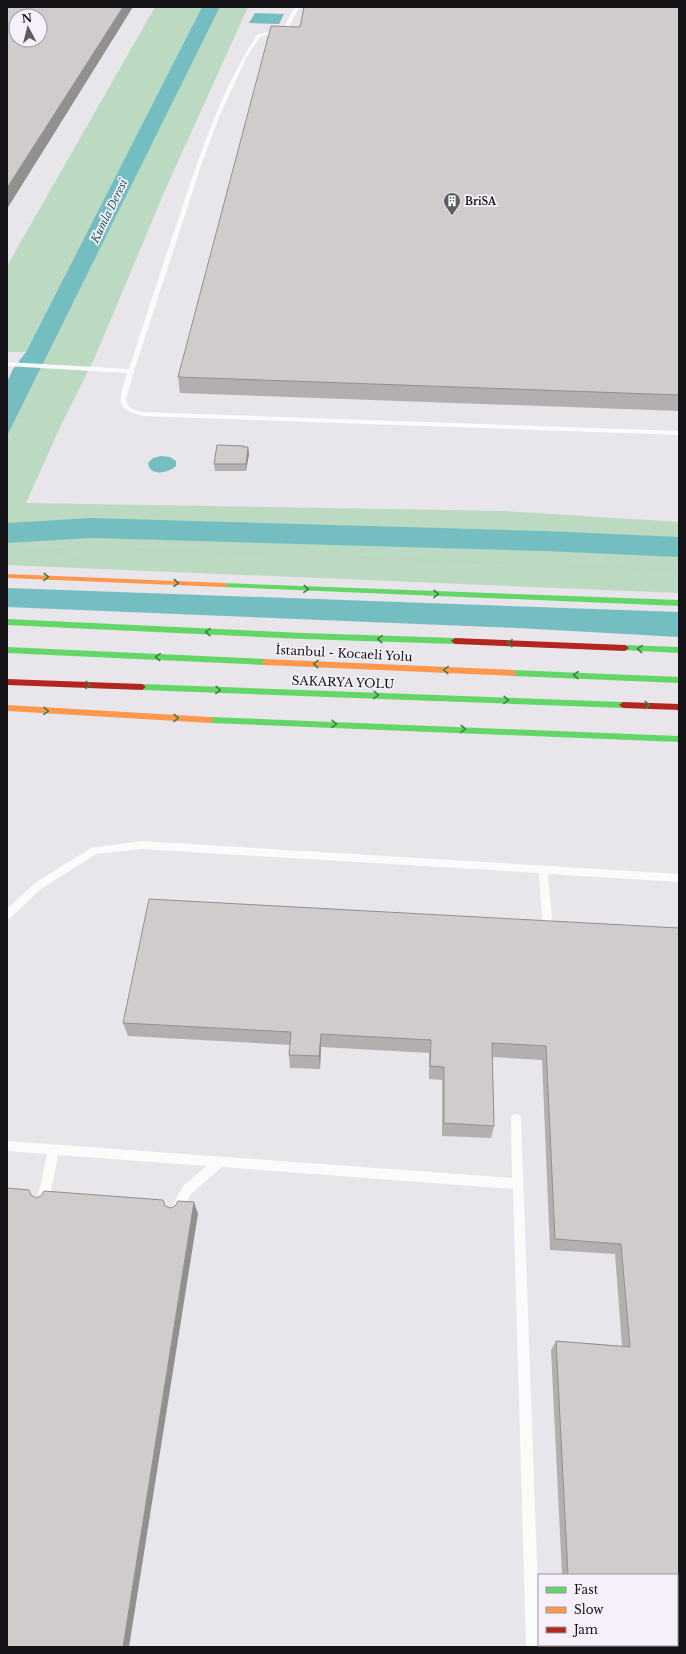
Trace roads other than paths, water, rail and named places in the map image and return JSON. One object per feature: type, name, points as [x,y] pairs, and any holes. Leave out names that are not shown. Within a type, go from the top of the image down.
[{"type":"highway","points":[[7,576],[370,592],[679,603]]},
{"type":"highway","points":[[7,622],[304,636],[679,650]]},
{"type":"highway","points":[[210,641],[304,636]]},
{"type":"highway","points":[[11,650],[109,646]]},
{"type":"highway","name":"İstanbul - Kocaeli Yolu","points":[[11,650],[679,680]]},
{"type":"highway","name":"SAKARYA YOLU","points":[[7,682],[679,707]]},
{"type":"highway","points":[[7,685],[77,694]]},
{"type":"highway","points":[[7,708],[142,717],[679,739]]},
{"type":"highway","points":[[209,710],[310,723]]},
{"type":"lane","points":[[299,7],[295,10],[287,27],[258,36],[244,58],[217,117],[201,160],[131,371],[123,400],[125,407],[133,412],[143,414],[679,433]]},
{"type":"lane","points":[[7,364],[131,371]]},
{"type":"lane","points":[[7,916],[38,886],[94,851],[142,845],[679,878]]},
{"type":"lane","points":[[543,870],[547,918]]},
{"type":"lane","points":[[516,1119],[533,1647]]},
{"type":"lane","points":[[7,1146],[518,1184]]},
{"type":"lane","points":[[43,1202],[54,1149]]},
{"type":"lane","points":[[174,1212],[188,1189],[220,1161]]},
{"type":"water","name":"Kumla Deresi","points":[[202,7],[220,7],[7,436],[7,382],[13,369],[26,352]]},
{"type":"water","points":[[255,13],[284,14],[279,24],[249,23]]},
{"type":"water","points":[[161,456],[170,457],[176,461],[176,466],[164,472],[155,472],[152,470],[148,463],[153,458]]},
{"type":"water","points":[[7,588],[679,612],[679,637],[518,628],[7,607]]},
{"type":"waterway","points":[[7,533],[91,528],[545,541],[679,547]]},
{"type":"place","name":"BriSA","points":[[452,216]]}]
